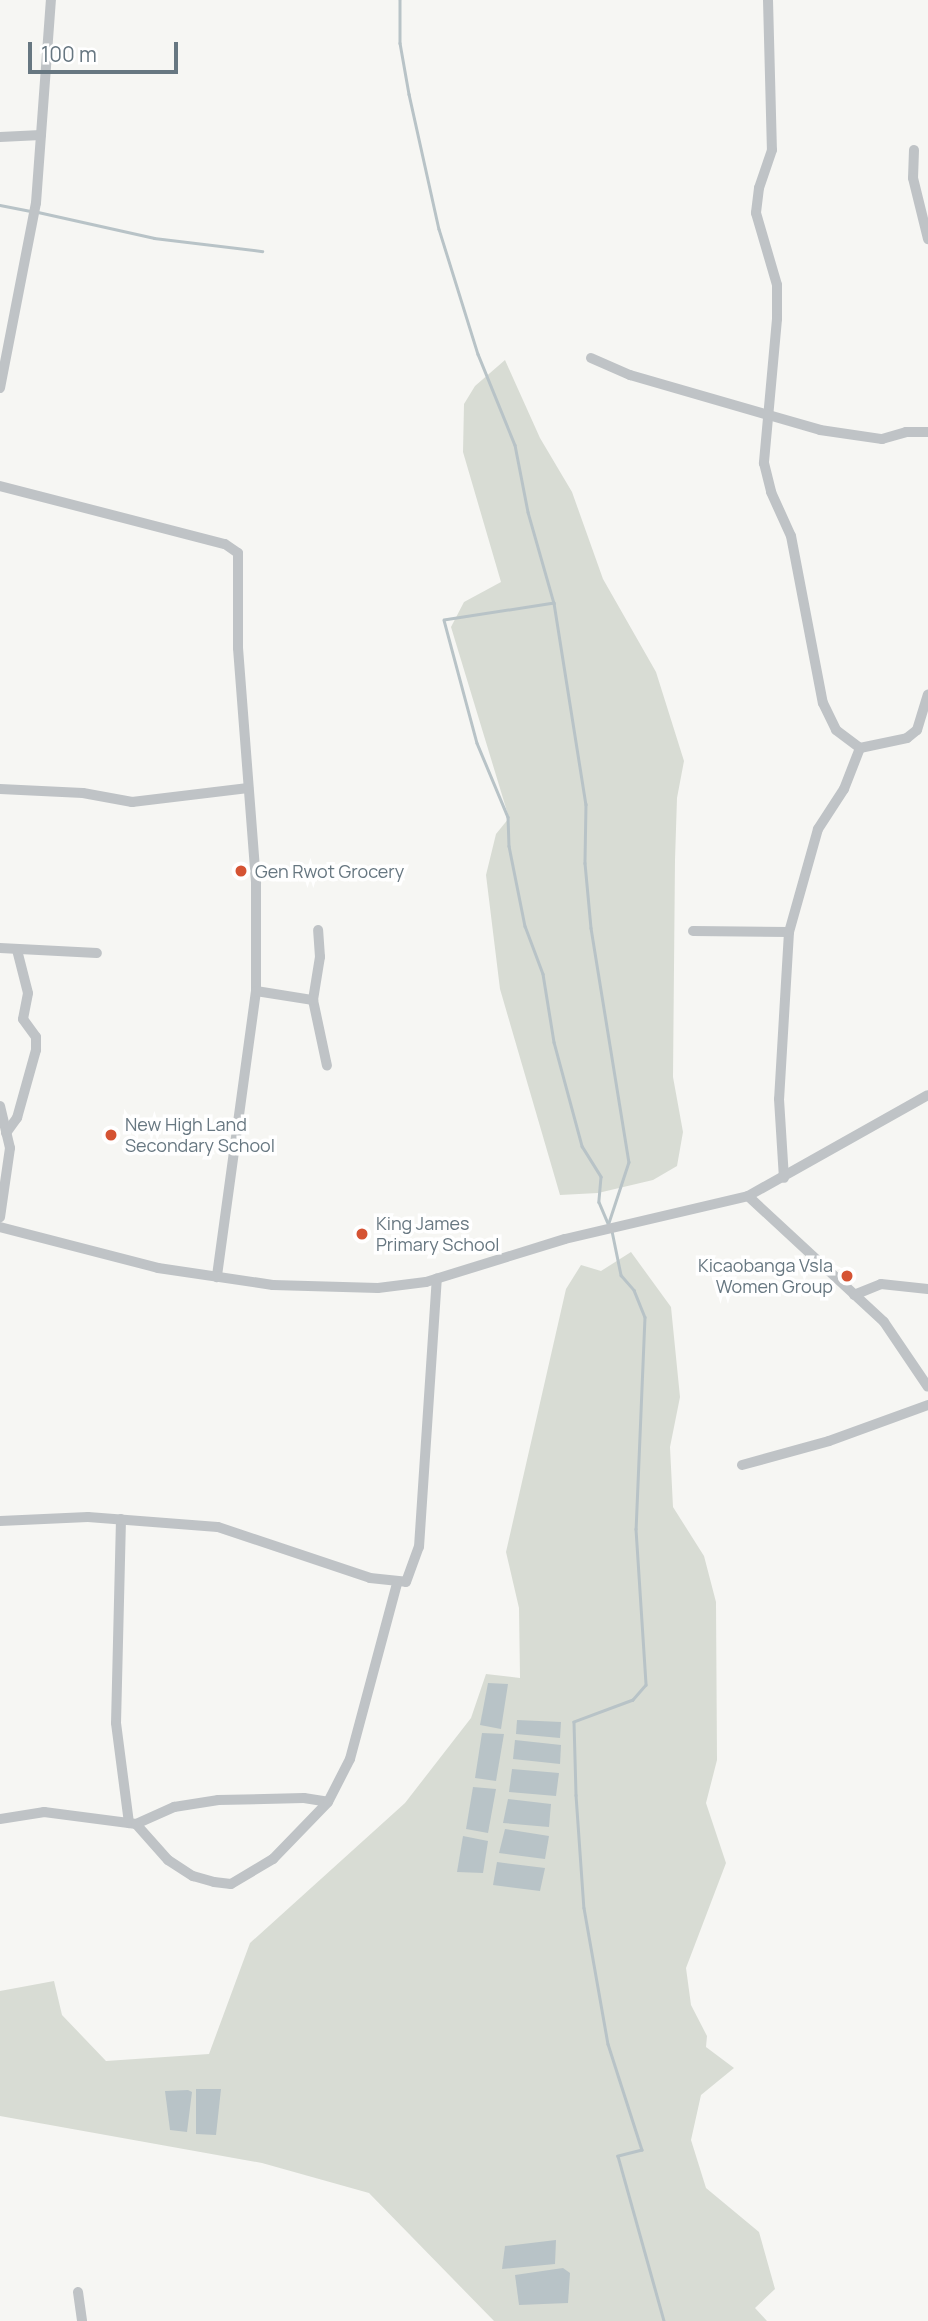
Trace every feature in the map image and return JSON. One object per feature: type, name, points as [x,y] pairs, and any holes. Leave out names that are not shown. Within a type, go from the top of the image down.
[{"type":"street","points":[[0,388],[34,218],[51,0]]},
{"type":"street","points":[[768,0],[772,150],[756,202],[777,285],[764,463],[771,492],[791,536],[823,703],[836,730],[860,748],[907,738],[917,730],[928,695]]},
{"type":"street","points":[[0,137],[41,135]]},
{"type":"street","points":[[914,150],[913,178],[928,239]]},
{"type":"street","points":[[591,358],[630,375],[768,414],[874,439],[928,432]]},
{"type":"street","points":[[0,486],[225,544],[238,553],[238,648],[248,741],[248,788],[256,883],[256,991],[217,1277]]},
{"type":"street","points":[[784,1178],[779,1099],[789,932],[818,829],[844,789],[860,748]]},
{"type":"street","points":[[0,789],[82,793],[132,802],[248,788]]},
{"type":"street","points":[[318,930],[320,957],[313,1000],[327,1066]]},
{"type":"street","points":[[693,931],[789,932]]},
{"type":"street","points":[[0,948],[97,953]]},
{"type":"street","points":[[6,1133],[17,1118],[36,1050],[36,1037],[23,1019],[28,993],[17,950]]},
{"type":"street","points":[[256,991],[313,1000]]},
{"type":"street","points":[[0,1227],[132,1262],[217,1277],[273,1285],[378,1288],[438,1279],[565,1239],[748,1196],[928,1095]]},
{"type":"street","points":[[0,1106],[10,1148],[0,1217]]},
{"type":"street","points":[[748,1196],[884,1322],[928,1387]]},
{"type":"street","points":[[121,1519],[116,1723],[132,1823],[168,1860],[193,1876],[231,1884],[273,1859],[328,1802],[350,1759],[397,1584],[412,1574],[419,1547],[438,1279]]},
{"type":"street","points":[[854,1295],[881,1284],[928,1289]]},
{"type":"street","points":[[742,1465],[829,1441],[928,1405]]},
{"type":"street","points":[[0,1521],[121,1519],[228,1529],[397,1584]]},
{"type":"street","points":[[0,1819],[44,1812],[132,1823],[174,1807],[218,1800],[304,1798],[328,1802]]},
{"type":"street","points":[[78,2292],[82,2321]]},
{"type":"shaded area","points":[[505,360],[540,438],[572,492],[603,579],[656,672],[684,761],[677,798],[675,860],[673,1077],[683,1132],[677,1166],[653,1180],[598,1193],[560,1195],[500,989],[486,875],[496,834],[509,818],[451,627],[464,602],[501,582],[463,452],[464,404],[475,386]]},
{"type":"shaded area","points":[[631,1252],[671,1307],[680,1397],[670,1447],[673,1507],[704,1556],[716,1602],[717,1760],[706,1803],[726,1863],[686,1968],[691,2005],[707,2036],[706,2047],[734,2068],[701,2095],[691,2140],[706,2188],[759,2232],[775,2289],[755,2308],[767,2321],[494,2321],[369,2193],[262,2163],[0,2116],[0,1991],[54,1981],[62,2015],[106,2061],[209,2054],[250,1943],[405,1803],[471,1718],[486,1674],[520,1678],[519,1608],[506,1552],[566,1289],[581,1265],[601,1271]]},
{"type":"shaded area","points":[[488,1683],[508,1684],[501,1729],[480,1725]]},
{"type":"shaded area","points":[[517,1720],[561,1722],[560,1738],[516,1734]]},
{"type":"shaded area","points":[[482,1733],[504,1734],[496,1781],[475,1778]]},
{"type":"shaded area","points":[[515,1740],[561,1745],[560,1764],[513,1759]]},
{"type":"shaded area","points":[[512,1769],[559,1773],[556,1796],[509,1792]]},
{"type":"shaded area","points":[[473,1787],[496,1789],[488,1833],[466,1829]]},
{"type":"shaded area","points":[[508,1799],[551,1804],[549,1827],[503,1823]]},
{"type":"shaded area","points":[[505,1829],[549,1836],[545,1859],[499,1853]]},
{"type":"shaded area","points":[[463,1836],[488,1841],[483,1873],[457,1872]]},
{"type":"shaded area","points":[[497,1862],[545,1868],[540,1891],[493,1885]]},
{"type":"shaded area","points":[[196,2089],[221,2089],[216,2135],[196,2134]]},
{"type":"shaded area","points":[[165,2091],[192,2092],[187,2132],[170,2130]]},
{"type":"shaded area","points":[[556,2240],[555,2264],[502,2269],[505,2246]]},
{"type":"shaded area","points":[[563,2268],[570,2273],[568,2303],[519,2305],[515,2275]]},
{"type":"waterway","points":[[400,0],[400,43],[439,229],[478,354],[515,445],[528,512],[554,603],[444,620],[477,743],[508,817],[509,846],[525,926],[543,974],[554,1042],[582,1146],[601,1177],[599,1202],[609,1225]]},
{"type":"waterway","points":[[0,205],[31,211]]},
{"type":"waterway","points":[[38,212],[154,238],[262,251]]},
{"type":"waterway","points":[[554,603],[586,804],[585,863],[591,928],[629,1162],[609,1223]]},
{"type":"waterway","points":[[612,1231],[621,1275],[634,1290],[645,1317],[636,1529],[646,1685],[633,1700],[574,1722],[576,1795],[584,1908],[608,2044],[642,2150],[618,2156],[664,2321]]},
{"type":"place","name":"Gen Rwot Grocery","points":[[241,871]]},
{"type":"place","name":"New High Land Secondary School","points":[[111,1135]]},
{"type":"place","name":"King James Primary School","points":[[362,1234]]},
{"type":"place","name":"Kicaobanga Vsla Women Group","points":[[847,1276]]}]
